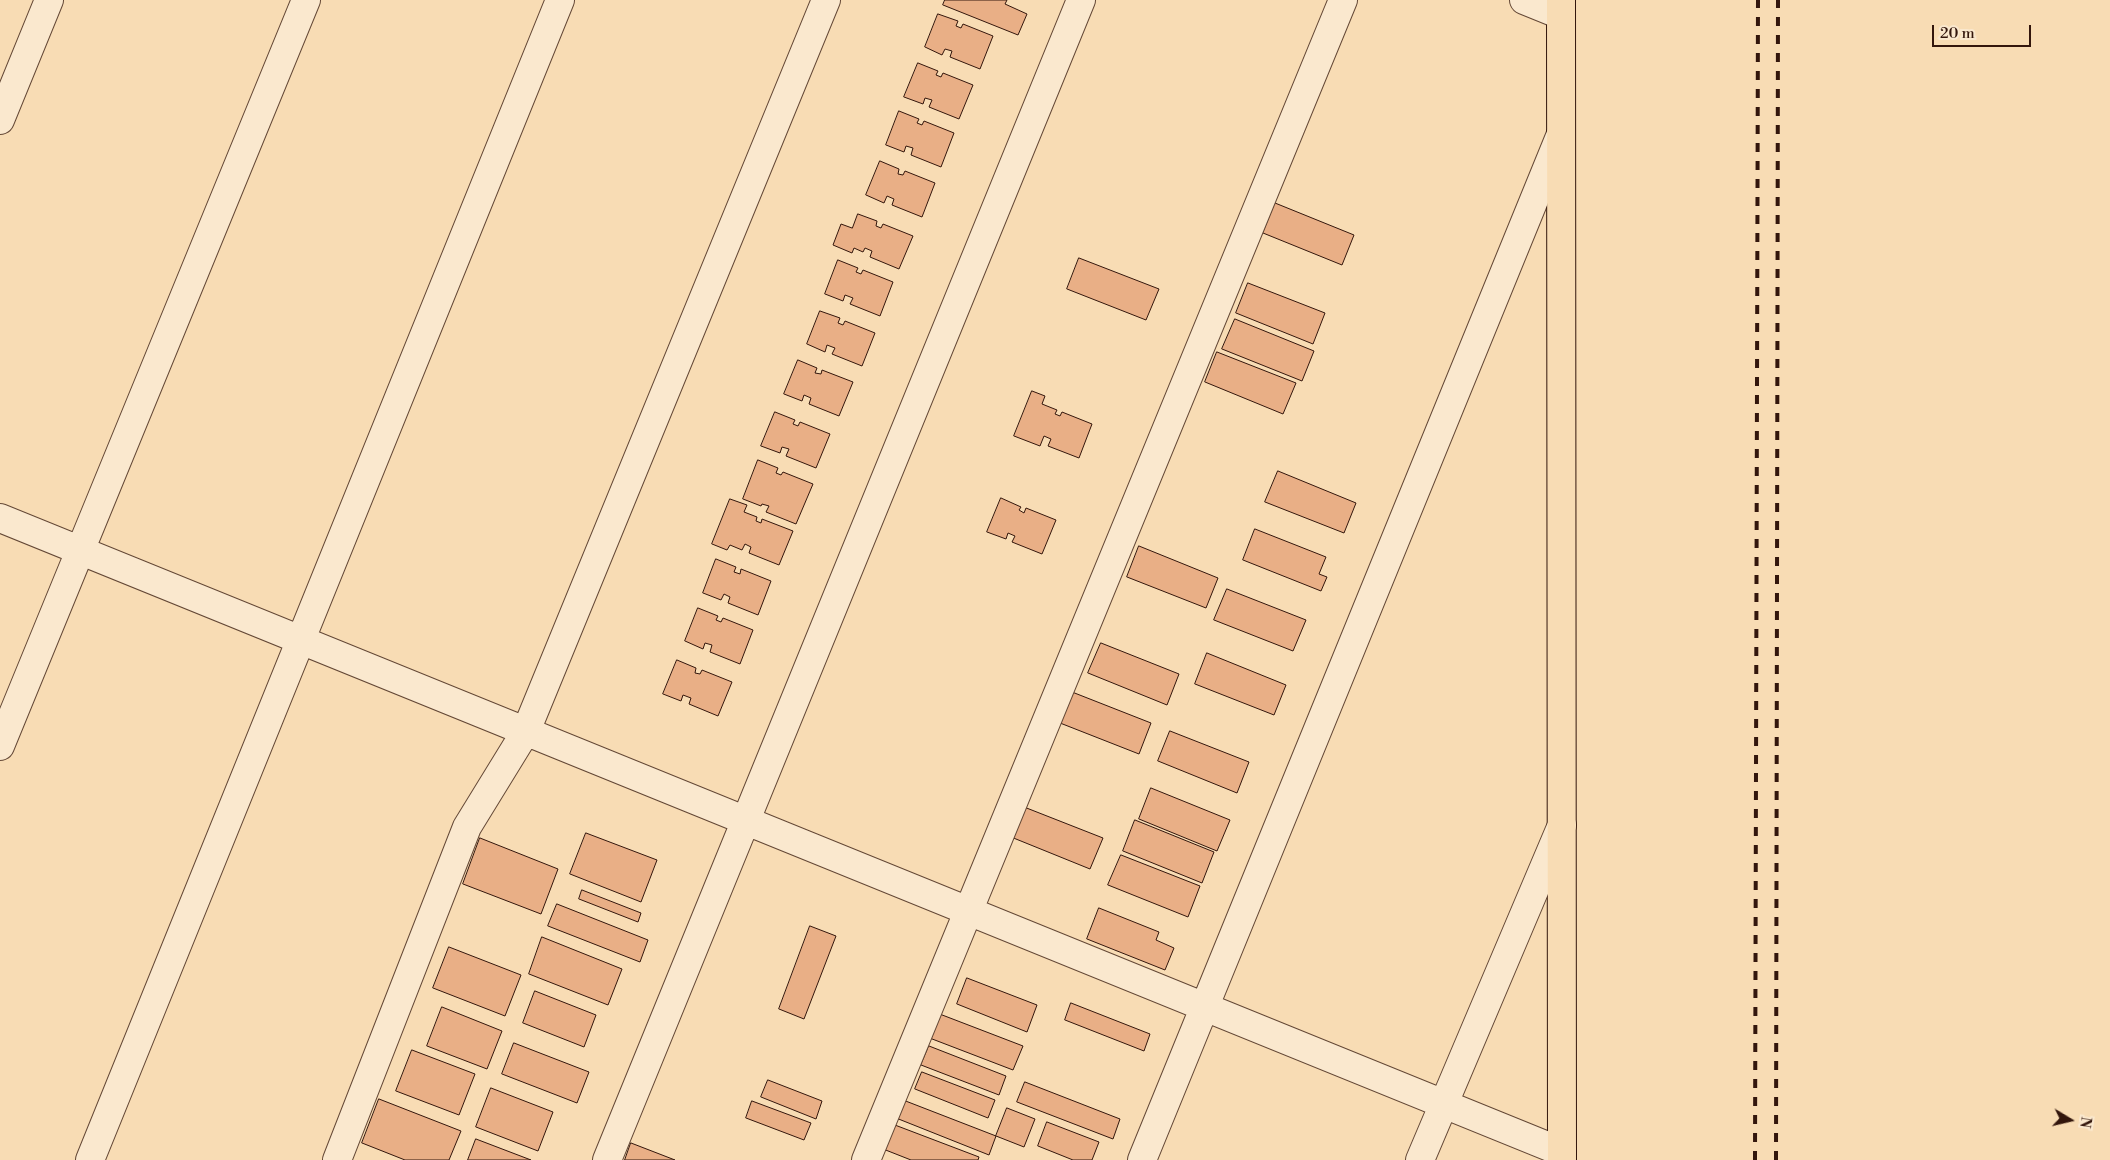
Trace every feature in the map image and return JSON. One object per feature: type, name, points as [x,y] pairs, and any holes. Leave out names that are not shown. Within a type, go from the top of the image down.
[{"type":"main road","points":[[1561,8],[1562,1156]]},
{"type":"street","points":[[0,120],[49,0]]},
{"type":"street","points":[[0,746],[306,0]]},
{"type":"street","points":[[90,1160],[560,0]]},
{"type":"street","points":[[337,1160],[468,827],[526,731],[826,0]]},
{"type":"street","points":[[607,1160],[1081,0]]},
{"type":"street","points":[[866,1160],[1343,0]]},
{"type":"street","points":[[1524,0],[1561,8]]},
{"type":"street","points":[[1142,1160],[1561,133]]},
{"type":"street","points":[[0,518],[1443,1104],[1562,1156]]},
{"type":"street","points":[[1420,1160],[1562,825]]},
{"type":"building","points":[[945,0],[1007,0],[1005,4],[1027,14],[1018,35],[943,5]]},
{"type":"building","points":[[938,14],[958,21],[956,26],[961,28],[963,24],[993,36],[980,69],[950,57],[952,51],[945,49],[942,55],[925,47]]},
{"type":"building","points":[[918,63],[938,71],[936,75],[941,77],[943,73],[973,85],[959,119],[929,107],[932,100],[925,98],[923,104],[904,97]]},
{"type":"building","points":[[899,111],[919,119],[917,123],[922,125],[924,121],[954,133],[941,167],[911,155],[913,148],[906,146],[904,152],[886,145]]},
{"type":"building","points":[[880,161],[899,169],[898,174],[903,175],[905,171],[935,183],[922,217],[892,205],[894,199],[887,196],[884,203],[866,195]]},
{"type":"building","points":[[1275,203],[1354,235],[1342,265],[1263,233]]},
{"type":"building","points":[[858,214],[877,221],[876,226],[881,228],[883,224],[913,236],[899,269],[870,257],[872,251],[865,248],[863,252],[854,248],[852,253],[833,245],[841,224],[852,228]]},
{"type":"building","points":[[1079,258],[1159,289],[1146,320],[1067,289]]},
{"type":"building","points":[[838,260],[858,268],[856,272],[861,274],[863,270],[893,282],[880,316],[850,304],[853,298],[845,295],[843,301],[825,294]]},
{"type":"building","points":[[1248,283],[1325,313],[1313,344],[1236,313]]},
{"type":"building","points":[[820,311],[840,318],[838,323],[843,325],[845,321],[875,333],[862,366],[832,354],[835,348],[827,345],[825,352],[807,344]]},
{"type":"building","points":[[1235,319],[1314,351],[1302,381],[1222,349]]},
{"type":"building","points":[[1217,352],[1296,383],[1283,414],[1205,382]]},
{"type":"building","points":[[798,360],[817,368],[815,373],[821,374],[822,370],[853,382],[839,416],[809,404],[811,398],[804,395],[802,401],[784,394]]},
{"type":"building","points":[[1032,391],[1045,396],[1042,404],[1057,410],[1055,414],[1060,416],[1062,412],[1092,424],[1079,458],[1048,446],[1051,439],[1044,436],[1040,446],[1014,436]]},
{"type":"building","points":[[775,412],[795,420],[793,424],[798,426],[800,422],[830,434],[816,468],[786,456],[789,449],[782,447],[780,453],[761,446]]},
{"type":"building","points":[[758,460],[778,468],[776,473],[781,475],[783,472],[813,484],[796,524],[766,512],[769,506],[762,504],[761,506],[743,499]]},
{"type":"building","points":[[1278,471],[1356,503],[1344,533],[1265,502]]},
{"type":"building","points":[[1001,498],[1021,507],[1019,510],[1024,513],[1026,508],[1056,520],[1042,554],[1012,542],[1015,536],[1008,533],[1006,539],[987,532]]},
{"type":"building","points":[[730,499],[747,505],[744,512],[757,517],[756,521],[761,523],[762,519],[793,531],[779,565],[749,553],[751,547],[745,544],[742,550],[730,545],[727,550],[712,544]]},
{"type":"building","points":[[1255,529],[1326,557],[1319,574],[1327,577],[1321,591],[1243,560]]},
{"type":"building","points":[[1139,546],[1218,578],[1206,608],[1127,577]]},
{"type":"building","points":[[716,559],[736,567],[734,572],[740,574],[741,569],[771,581],[758,615],[728,603],[730,597],[724,594],[721,600],[703,593]]},
{"type":"building","points":[[1227,589],[1306,620],[1293,651],[1214,620]]},
{"type":"building","points":[[698,608],[718,616],[716,620],[721,622],[723,618],[753,630],[740,664],[710,652],[712,645],[705,643],[703,649],[685,641]]},
{"type":"building","points":[[1101,643],[1179,674],[1167,705],[1088,673]]},
{"type":"building","points":[[1207,653],[1286,685],[1274,715],[1195,684]]},
{"type":"building","points":[[677,660],[696,668],[695,673],[700,674],[702,670],[732,682],[718,716],[689,704],[691,698],[683,695],[681,701],[663,694]]},
{"type":"building","points":[[1072,692],[1151,723],[1139,754],[1060,723]]},
{"type":"building","points":[[1170,731],[1249,762],[1237,793],[1158,761]]},
{"type":"building","points":[[1151,788],[1230,820],[1217,851],[1139,819]]},
{"type":"building","points":[[1024,807],[1103,838],[1090,869],[1011,837]]},
{"type":"building","points":[[1135,820],[1214,852],[1202,883],[1123,851]]},
{"type":"building","points":[[586,833],[657,860],[641,902],[570,874]]},
{"type":"building","points":[[480,838],[558,869],[541,914],[463,884]]},
{"type":"building","points":[[1121,855],[1200,886],[1188,917],[1108,885]]},
{"type":"building","points":[[582,890],[641,913],[638,922],[579,899]]},
{"type":"building","points":[[557,904],[648,940],[640,962],[548,926]]},
{"type":"building","points":[[1099,908],[1159,932],[1156,940],[1174,948],[1165,970],[1087,939]]},
{"type":"building","points":[[810,926],[836,936],[804,1019],[779,1009]]},
{"type":"building","points":[[542,937],[622,969],[608,1005],[529,974]]},
{"type":"building","points":[[449,947],[521,975],[505,1016],[433,988]]},
{"type":"building","points":[[967,978],[1037,1005],[1027,1032],[957,1004]]},
{"type":"building","points":[[535,991],[596,1015],[584,1047],[523,1023]]},
{"type":"building","points":[[1071,1003],[1150,1034],[1144,1051],[1065,1020]]},
{"type":"building","points":[[442,1007],[502,1031],[487,1069],[427,1046]]},
{"type":"building","points":[[937,1013],[1023,1046],[1013,1070],[927,1037]]},
{"type":"building","points":[[514,1043],[589,1072],[577,1103],[502,1074]]},
{"type":"building","points":[[929,1046],[1006,1076],[999,1095],[921,1065]]},
{"type":"building","points":[[412,1050],[475,1074],[459,1115],[396,1091]]},
{"type":"building","points":[[922,1072],[995,1100],[988,1118],[915,1089]]},
{"type":"building","points":[[768,1080],[822,1101],[816,1119],[761,1097]]},
{"type":"building","points":[[1025,1082],[1120,1119],[1113,1139],[1017,1102]]},
{"type":"building","points":[[491,1088],[553,1112],[538,1151],[476,1127]]},
{"type":"building","points":[[379,1099],[461,1131],[449,1160],[405,1160],[362,1143]]},
{"type":"building","points":[[903,1100],[996,1136],[989,1155],[896,1118]]},
{"type":"building","points":[[752,1101],[811,1123],[804,1140],[746,1118]]},
{"type":"building","points":[[1007,1108],[1035,1119],[1024,1147],[996,1136]]},
{"type":"building","points":[[887,1122],[979,1157],[978,1160],[911,1160],[878,1147]]},
{"type":"building","points":[[1047,1122],[1099,1142],[1092,1160],[1073,1160],[1038,1146]]},
{"type":"building","points":[[476,1139],[531,1160],[468,1160]]},
{"type":"building","points":[[631,1143],[675,1160],[625,1160]]},
{"type":"railway","points":[[1755,1160],[1758,0]]},
{"type":"railway","points":[[1776,1160],[1778,0]]}]
